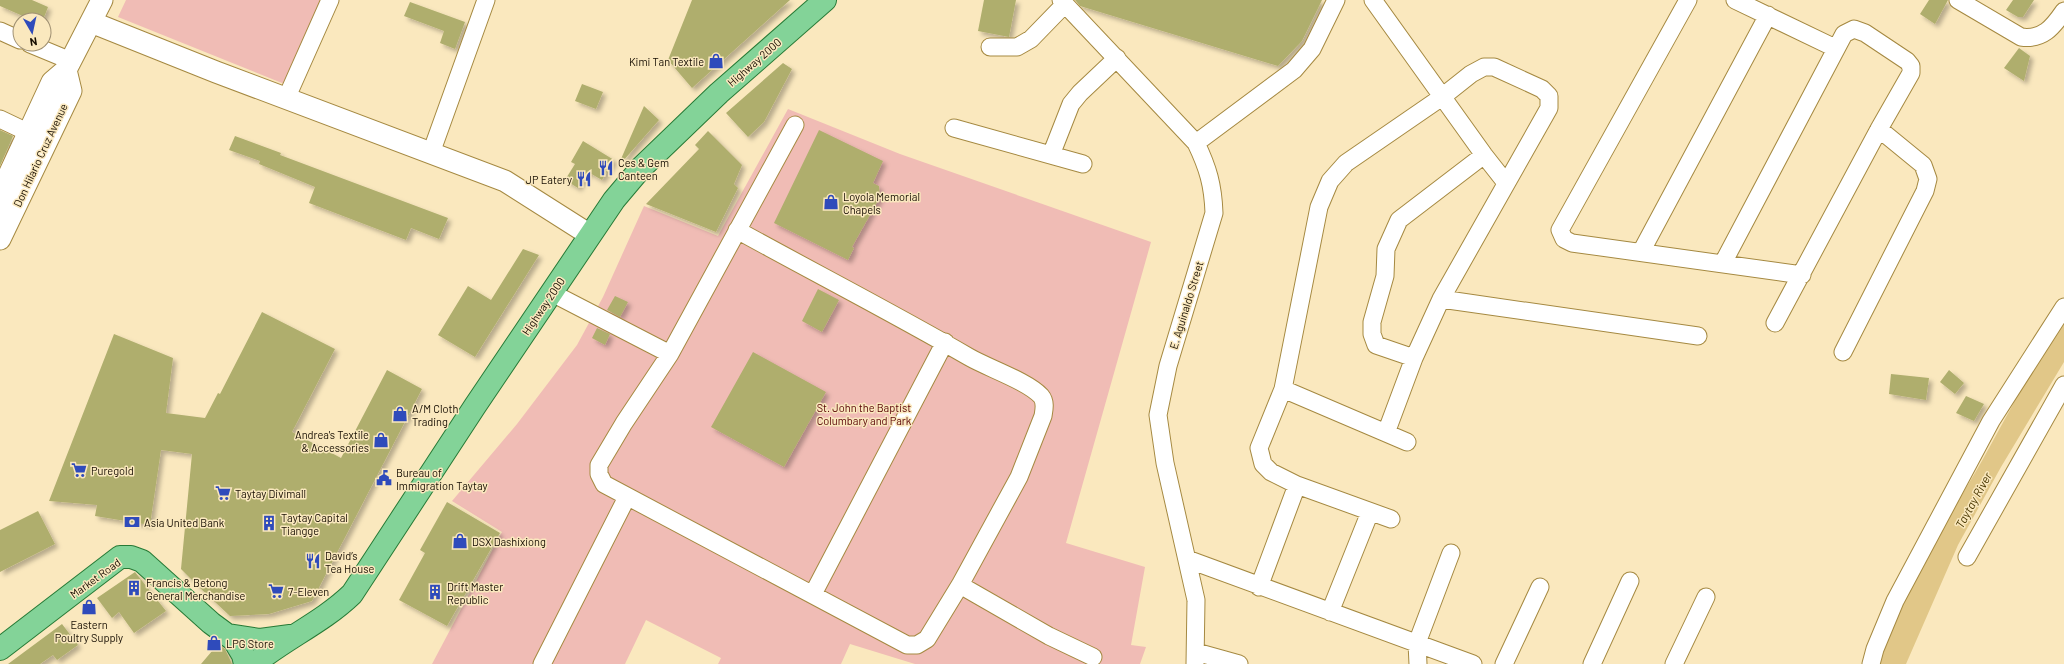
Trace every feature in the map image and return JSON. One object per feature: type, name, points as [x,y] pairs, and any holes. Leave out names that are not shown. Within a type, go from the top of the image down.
[{"type":"main road","name":"Highway 2000","points":[[254,664],[293,635],[328,615],[352,594],[475,406],[590,235],[614,200],[641,168],[718,94],[826,0]]},
{"type":"main road","name":"Market Road","points":[[0,649],[120,558],[131,557],[142,561],[211,623],[228,635]]},
{"type":"main road","name":"Highway 2000","points":[[228,635],[244,639],[260,640],[293,635]]},
{"type":"main road","points":[[228,635],[239,647],[245,664]]},
{"type":"street","points":[[44,52],[69,66],[102,0]]},
{"type":"street","points":[[286,98],[330,0]]},
{"type":"street","points":[[431,153],[486,0]]},
{"type":"street","points":[[1196,143],[1294,70],[1312,49],[1336,0]]},
{"type":"street","points":[[1373,0],[1484,155],[1506,183]]},
{"type":"street","points":[[1688,0],[1560,230],[1564,239],[1572,243],[1802,275]]},
{"type":"street","points":[[1735,0],[1835,48]]},
{"type":"street","points":[[1958,0],[2021,37],[2030,38],[2038,36],[2053,27],[2064,11]]},
{"type":"street","points":[[990,47],[1017,47],[1031,39],[1063,2]]},
{"type":"street","name":"E. Aguinaldo Street","points":[[1063,2],[1196,143],[1208,167],[1213,190],[1214,213],[1168,366],[1158,415],[1165,463],[1196,600],[1196,658]]},
{"type":"street","points":[[1641,252],[1768,15]]},
{"type":"street","points":[[91,22],[505,181],[590,235]]},
{"type":"street","points":[[1724,263],[1835,48],[1844,34],[1854,29],[1866,33],[1911,66],[1911,73],[1879,129],[1775,323]]},
{"type":"street","points":[[0,31],[12,36]]},
{"type":"street","points":[[1051,155],[1071,104],[1080,93],[1117,58]]},
{"type":"street","name":"Don Hilario Cruz Avenue","points":[[0,194],[71,91],[69,66]]},
{"type":"street","points":[[1386,433],[1414,358],[1441,299],[1549,108],[1549,96],[1542,89],[1494,67],[1484,67],[1471,74],[1442,97],[1346,162],[1330,181],[1320,206],[1282,389],[1259,448],[1263,464],[1271,472],[1297,485],[1391,519]]},
{"type":"street","points":[[0,119],[38,137]]},
{"type":"street","points":[[737,230],[946,342],[970,358],[1021,383],[1041,397],[1045,407],[1043,416],[1019,477],[960,586],[927,639],[917,645],[907,645],[627,497],[604,484],[599,474],[600,465],[624,423],[670,354],[737,230],[795,125]]},
{"type":"street","points":[[954,128],[1083,164]]},
{"type":"street","points":[[1843,352],[1925,191],[1928,179],[1923,166],[1879,129]]},
{"type":"street","name":"Don Hilario Cruz Avenue","points":[[0,239],[6,210],[38,137]]},
{"type":"street","points":[[1414,358],[1376,345],[1372,334],[1372,322],[1385,276],[1386,249],[1399,220],[1484,155]]},
{"type":"street","points":[[552,293],[670,354]]},
{"type":"street","points":[[1441,299],[1698,336]]},
{"type":"street","points":[[1871,664],[1895,600],[1991,421],[2064,307]]},
{"type":"street","points":[[813,594],[946,342]]},
{"type":"street","points":[[1967,557],[2064,385]]},
{"type":"street","points":[[1282,389],[1407,442]]},
{"type":"street","points":[[1259,586],[1297,485]]},
{"type":"street","points":[[542,664],[627,497]]},
{"type":"street","points":[[1330,612],[1370,512]]},
{"type":"street","points":[[1418,664],[1417,643],[1451,553]]},
{"type":"street","points":[[1187,559],[1473,664]]},
{"type":"street","points":[[1592,664],[1630,581]]},
{"type":"street","points":[[960,586],[1049,636],[1093,657]]},
{"type":"street","points":[[1504,664],[1540,587]]},
{"type":"street","points":[[1674,664],[1706,597]]},
{"type":"street","points":[[1196,658],[1240,664]]},
{"type":"green space","points":[[126,0],[326,0],[287,85],[118,17]]},
{"type":"green space","name":"St. John the Baptist Columbary and Park","points":[[788,109],[900,154],[1151,242],[1066,543],[1145,567],[1131,645],[1146,647],[1140,664],[915,664],[850,644],[841,664],[718,664],[721,658],[646,620],[625,664],[432,664],[502,532],[452,501],[517,424],[577,345],[603,297],[644,206],[718,236]]},
{"type":"water","name":"Taytay River","points":[[2064,313],[2064,362],[2001,467],[1958,545],[1906,664],[1879,664],[1898,610],[1911,584],[1983,459]]},
{"type":"building","points":[[0,0],[32,0],[48,7],[46,12],[14,12],[0,6]]},
{"type":"building","points":[[692,0],[790,0],[692,88],[668,60]]},
{"type":"building","points":[[984,0],[1016,0],[1009,37],[978,31]]},
{"type":"building","points":[[1075,0],[1322,0],[1302,41],[1278,66],[1080,6]]},
{"type":"building","points":[[1929,0],[1948,0],[1935,24],[1920,14]]},
{"type":"building","points":[[2013,0],[2034,0],[2023,17],[2018,17],[2006,10]]},
{"type":"building","points":[[410,2],[465,22],[455,49],[440,43],[444,31],[404,16]]},
{"type":"building","points":[[2019,48],[2030,56],[2024,81],[2004,68]]},
{"type":"building","points":[[783,63],[792,69],[764,122],[748,137],[726,113]]},
{"type":"building","points":[[582,84],[603,92],[596,109],[575,101]]},
{"type":"building","points":[[644,106],[659,120],[623,161],[621,159]]},
{"type":"building","points":[[0,130],[13,136],[0,166]]},
{"type":"building","name":"Loyola Memorial Chapels","points":[[819,130],[883,161],[873,183],[879,186],[880,197],[852,247],[854,248],[848,260],[774,223]]},
{"type":"building","points":[[708,131],[742,165],[734,184],[738,188],[716,232],[646,204],[699,149],[695,145]]},
{"type":"building","points":[[235,136],[281,153],[280,155],[448,218],[439,239],[411,228],[406,240],[309,203],[315,187],[259,164],[260,161],[229,150]]},
{"type":"building","points":[[583,141],[614,160],[602,180],[588,172],[578,188],[565,180],[575,164],[571,162]]},
{"type":"building","points":[[523,249],[539,255],[475,357],[438,335],[468,286],[491,300]]},
{"type":"building","points":[[818,289],[839,300],[822,332],[802,321]]},
{"type":"building","points":[[615,296],[628,302],[620,317],[607,310]]},
{"type":"building","name":"Taytay Divimall","points":[[262,312],[335,349],[292,432],[341,458],[387,370],[422,389],[312,601],[269,614],[230,616],[200,588],[203,584],[199,587],[181,569],[192,454],[161,450],[150,525],[95,516],[97,505],[49,501],[114,334],[173,358],[166,413],[205,418],[218,393],[220,394]]},
{"type":"building","points":[[597,328],[610,334],[605,345],[592,338]]},
{"type":"building","points":[[753,352],[826,392],[784,467],[711,427]]},
{"type":"building","points":[[1949,370],[1964,383],[1955,394],[1940,382]]},
{"type":"building","points":[[1891,374],[1929,378],[1926,400],[1889,394]]},
{"type":"building","points":[[1966,396],[1984,404],[1974,421],[1956,413]]},
{"type":"building","points":[[447,502],[500,533],[447,626],[399,600],[425,553],[420,550]]},
{"type":"building","points":[[38,511],[55,544],[0,572],[0,530]]},
{"type":"building","points":[[135,572],[166,611],[134,633],[119,612],[112,618],[97,598]]},
{"type":"building","points":[[62,624],[78,645],[57,660],[53,655],[40,664],[8,664]]},
{"type":"building","points":[[218,644],[225,649],[232,664],[201,664]]},
{"type":"place","name":"Kimi Tan Textile","points":[[716,61]]},
{"type":"place","name":"Ces & Gem Canteen","points":[[606,168]]},
{"type":"place","name":"JP Eatery","points":[[584,179]]},
{"type":"place","name":"Loyola Memorial Chapels","points":[[831,202]]},
{"type":"place","name":"A/M Cloth Trading","points":[[400,414]]},
{"type":"place","name":"Andrea's Textile & Accessories","points":[[381,440]]},
{"type":"place","name":"Puregold","points":[[79,470]]},
{"type":"place","name":"Bureau of Immigration Taytay","points":[[384,478]]},
{"type":"place","name":"Taytay Divimall","points":[[223,493]]},
{"type":"place","name":"Asia United Bank","points":[[132,522]]},
{"type":"place","name":"Taytay Capital Tiangge","points":[[269,523]]},
{"type":"place","name":"DSX Dashixiong","points":[[460,541]]},
{"type":"place","name":"David’s Tea House","points":[[313,561]]},
{"type":"place","name":"Francis & Betong General Merchandise","points":[[134,588]]},
{"type":"place","name":"7-Eleven","points":[[276,591]]},
{"type":"place","name":"Drift Master Republic","points":[[435,592]]},
{"type":"place","name":"Eastern Poultry Supply","points":[[89,607]]},
{"type":"place","name":"LPG Store","points":[[214,643]]}]
